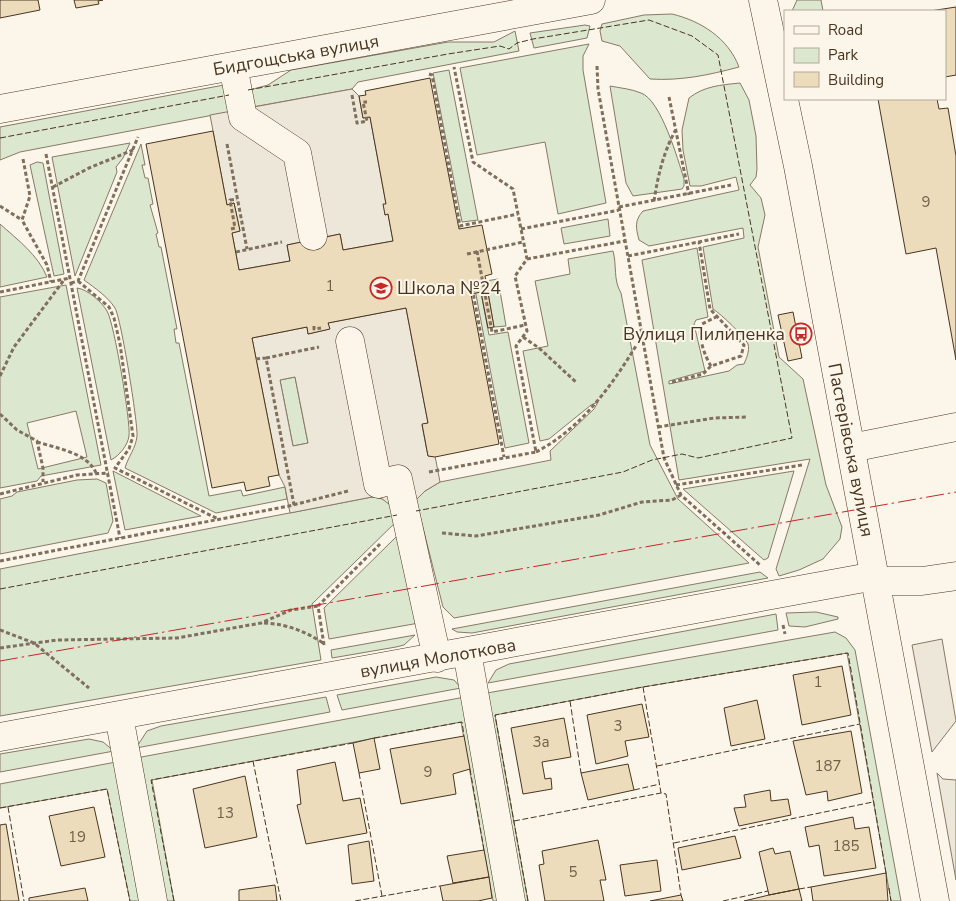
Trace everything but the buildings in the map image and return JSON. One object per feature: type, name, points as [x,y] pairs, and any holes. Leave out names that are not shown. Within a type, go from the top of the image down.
[{"type":"street","name":"Бидгощська вулиця","points":[[0,109],[591,0]]},
{"type":"street","name":"Пастерівська вулиця","points":[[763,0],[784,100]]},
{"type":"street","points":[[234,66],[243,117],[297,153],[313,236]]},
{"type":"street","name":"Пастерівська вулиця","points":[[784,100],[876,578],[935,901]]},
{"type":"street","points":[[350,341],[378,484],[398,479],[436,658]]},
{"type":"street","points":[[851,448],[956,427]]},
{"type":"street","name":"вулиця Молоткова","points":[[0,737],[876,578],[922,581],[956,576]]},
{"type":"street","points":[[467,652],[511,901]]},
{"type":"street","points":[[119,716],[153,901]]},
{"type":"path","points":[[597,66],[598,89],[664,458],[681,495],[762,566]]},
{"type":"path","points":[[454,67],[473,162],[513,189],[527,259]]},
{"type":"path","points":[[429,74],[432,76],[460,226],[518,214]]},
{"type":"path","points":[[352,95],[357,123],[367,121],[363,102],[367,102]]},
{"type":"path","points":[[670,97],[675,131],[689,195]]},
{"type":"path","points":[[654,201],[665,149],[675,131]]},
{"type":"path","points":[[78,282],[138,136]]},
{"type":"path","points":[[226,141],[247,249]]},
{"type":"path","points":[[52,187],[89,168],[133,150]]},
{"type":"path","points":[[46,154],[120,538]]},
{"type":"path","points":[[22,220],[30,196],[23,159]]},
{"type":"path","points":[[521,229],[731,186]]},
{"type":"path","points":[[231,229],[235,228],[230,200],[237,199]]},
{"type":"path","points":[[0,206],[22,220],[47,265],[51,282]]},
{"type":"path","points":[[628,256],[739,234]]},
{"type":"path","points":[[236,252],[313,236]]},
{"type":"path","points":[[536,452],[516,346],[526,331],[515,276],[527,259],[625,241]]},
{"type":"path","points":[[467,254],[523,242]]},
{"type":"path","points":[[672,382],[703,374],[711,366],[741,356],[744,350],[744,344],[710,310],[699,242]]},
{"type":"path","points":[[477,252],[492,332],[525,325]]},
{"type":"path","points":[[0,292],[64,280],[78,282],[109,308],[120,344],[133,436],[129,449],[115,468]]},
{"type":"path","points":[[0,376],[14,347],[64,280]]},
{"type":"path","points":[[471,282],[504,457]]},
{"type":"path","points":[[711,366],[706,358],[699,331],[700,325],[716,317]]},
{"type":"path","points":[[314,326],[314,329],[321,328]]},
{"type":"path","points":[[437,470],[536,452],[550,445],[598,402],[642,335]]},
{"type":"path","points":[[523,337],[539,348],[577,383]]},
{"type":"path","points":[[256,359],[266,358],[294,505]]},
{"type":"path","points":[[0,414],[17,430],[37,441],[84,458],[94,467],[96,473]]},
{"type":"path","points":[[658,427],[714,418],[748,416]]},
{"type":"path","points":[[37,441],[43,468],[43,482]]},
{"type":"path","points":[[676,485],[802,465]]},
{"type":"path","points":[[107,467],[115,468],[219,519]]},
{"type":"path","points":[[0,494],[43,482],[96,473],[109,473]]},
{"type":"path","points":[[0,561],[294,505],[378,484]]},
{"type":"path","points":[[436,532],[476,536],[599,515],[642,502],[672,500],[681,495]]},
{"type":"path","points":[[0,648],[57,640],[177,638],[261,623],[291,610],[318,606],[394,531],[409,526]]},
{"type":"path","points":[[261,623],[279,624],[298,629],[324,645],[318,606]]},
{"type":"path","points":[[0,630],[34,643],[65,666],[119,716]]},
{"type":"green space","points":[[797,0],[821,0],[823,10],[792,10]]},
{"type":"green space","points":[[672,14],[703,26],[721,39],[728,47],[739,67],[695,77],[650,79],[620,46],[602,41],[600,31],[602,24],[644,15]]},
{"type":"green space","points":[[585,25],[590,26],[587,38],[534,48],[530,33]]},
{"type":"green space","points":[[515,31],[519,51],[358,82],[352,89],[253,107],[246,91],[268,85],[291,70],[448,42],[494,42]]},
{"type":"green space","points":[[589,44],[583,56],[583,70],[606,203],[558,214],[545,142],[477,155],[460,68]]},
{"type":"green space","points":[[449,70],[478,220],[462,222],[433,73]]},
{"type":"green space","points":[[740,83],[749,100],[756,136],[757,169],[756,177],[750,185],[761,198],[765,215],[758,247],[779,357],[803,379],[826,485],[842,527],[840,539],[823,559],[799,570],[779,576],[776,569],[810,459],[679,480],[642,260],[697,248],[708,317],[696,320],[694,324],[705,371],[669,381],[669,384],[729,371],[737,365],[744,364],[748,352],[748,344],[732,325],[713,309],[703,247],[744,238],[743,228],[649,246],[639,240],[637,228],[638,218],[643,211],[739,190],[736,177],[701,186],[690,186],[683,150],[682,130],[689,98],[701,91],[719,85]]},
{"type":"green space","points":[[224,85],[229,112],[20,152],[0,160],[0,127]]},
{"type":"green space","points":[[610,86],[641,93],[655,107],[662,118],[678,159],[684,179],[682,189],[633,196],[626,183]]},
{"type":"green space","points":[[130,143],[123,158],[116,167],[117,172],[75,276],[52,157]]},
{"type":"green space","points":[[141,144],[145,165],[142,165],[145,178],[148,178],[153,204],[150,205],[158,233],[156,234],[159,247],[161,247],[177,329],[174,329],[176,343],[179,343],[209,496],[241,490],[243,496],[285,487],[287,499],[216,513],[125,468],[135,445],[137,427],[118,316],[112,304],[84,280]]},
{"type":"green space","points":[[37,162],[43,163],[64,274],[54,276],[30,165]]},
{"type":"green space","points":[[608,219],[610,236],[564,244],[561,228]]},
{"type":"green space","points":[[0,224],[33,255],[47,277],[0,287]]},
{"type":"green space","points":[[613,251],[616,278],[621,293],[650,445],[678,499],[749,563],[454,618],[443,607],[416,500],[425,491],[440,482],[551,460],[550,451],[594,409],[598,402],[591,405],[549,439],[540,441],[523,351],[548,346],[535,281],[570,274],[568,259]]},
{"type":"green space","points":[[478,277],[489,335],[508,332],[529,443],[505,448],[473,279]]},
{"type":"green space","points":[[498,279],[506,326],[494,327],[486,281]]},
{"type":"green space","points":[[66,285],[101,465],[41,476],[37,481],[0,488],[0,297]],"holes":[[[76,411],[87,457],[38,469],[27,423]]]},
{"type":"green space","points":[[77,288],[94,296],[107,311],[118,352],[129,436],[123,450],[111,460]]},
{"type":"green space","points":[[295,377],[308,443],[293,446],[280,380]]},
{"type":"green space","points":[[113,471],[201,516],[125,530]]},
{"type":"green space","points":[[794,471],[768,558],[764,560],[683,489]]},
{"type":"green space","points":[[97,479],[106,483],[113,521],[108,533],[0,554],[0,499],[12,496],[17,492],[77,480]]},
{"type":"green space","points":[[372,497],[389,503],[399,519],[312,604],[321,660],[0,716],[0,569]]},
{"type":"green space","points":[[397,536],[419,623],[329,639],[324,608]]},
{"type":"green space","points":[[760,572],[768,578],[472,633],[457,632],[452,629]]},
{"type":"green space","points":[[816,612],[838,617],[838,619],[805,627],[789,626],[786,613]]},
{"type":"green space","points":[[776,614],[778,630],[488,683],[496,670],[509,664]]},
{"type":"green space","points":[[835,632],[846,638],[855,650],[901,901],[891,901],[847,653],[643,687],[495,715],[528,901],[520,901],[487,693]]},
{"type":"green space","points":[[415,635],[404,645],[332,658],[331,650]]},
{"type":"green space","points":[[436,677],[454,680],[461,688],[342,710],[337,695]]},
{"type":"green space","points":[[326,697],[330,712],[136,748],[147,731],[161,726]]},
{"type":"green space","points":[[465,697],[501,901],[493,901],[461,722],[152,780],[174,901],[162,901],[136,758]]},
{"type":"green space","points":[[89,739],[103,742],[114,751],[0,772],[0,754]]},
{"type":"green space","points":[[116,762],[142,901],[130,901],[107,789],[0,808],[0,784]]},
{"type":"shaded area","points":[[352,89],[359,96],[363,118],[370,117],[386,204],[385,215],[388,214],[393,241],[343,250],[340,234],[287,245],[290,261],[239,270],[232,233],[240,231],[234,203],[227,205],[210,115]]},
{"type":"shaded area","points":[[406,308],[428,423],[422,425],[428,456],[435,456],[440,482],[425,491],[416,500],[394,508],[381,498],[372,497],[290,513],[285,487],[279,475],[252,338],[307,327],[308,334],[329,329],[328,323]],"holes":[[[295,377],[308,443],[293,446],[280,380]]]},
{"type":"shaded area","points":[[942,639],[956,721],[932,752],[912,645]]},
{"type":"shaded area","points":[[937,773],[943,779],[956,780],[956,880]]},
{"type":"fence","points":[[248,90],[448,54],[500,46],[509,49],[517,43],[533,39],[649,20],[692,36],[718,55],[792,438],[698,458],[682,454],[652,460],[623,472],[416,511]]},
{"type":"fence","points":[[0,138],[229,95]]},
{"type":"fence","points":[[0,589],[397,515]]},
{"type":"fence","points":[[528,901],[495,715],[643,687],[848,653],[886,873]]},
{"type":"fence","points":[[643,687],[661,793],[666,794],[681,895]]},
{"type":"fence","points":[[570,701],[581,773]]},
{"type":"fence","points":[[374,738],[462,722],[464,736]]},
{"type":"fence","points":[[657,766],[860,724]]},
{"type":"fence","points":[[174,901],[151,780],[353,743]]},
{"type":"fence","points":[[253,761],[281,901]]},
{"type":"fence","points":[[470,769],[484,850]]},
{"type":"fence","points":[[359,773],[382,896]]},
{"type":"fence","points":[[634,790],[660,784]]},
{"type":"fence","points":[[0,808],[107,789],[130,901]]},
{"type":"fence","points":[[514,821],[661,793]]},
{"type":"fence","points":[[674,843],[873,802]]},
{"type":"fence","points":[[8,807],[24,901]]},
{"type":"fence","points":[[355,901],[440,886]]},
{"type":"fence","points":[[799,889],[811,887]]},
{"type":"fence","points":[[889,888],[891,901]]},
{"type":"fence","points":[[723,901],[768,891]]},
{"type":"power","points":[[0,661],[956,492]]},
{"type":"place","name":"Школа №24","points":[[381,288]]},
{"type":"place","name":"Вулиця Пилипенка","points":[[801,334]]}]
